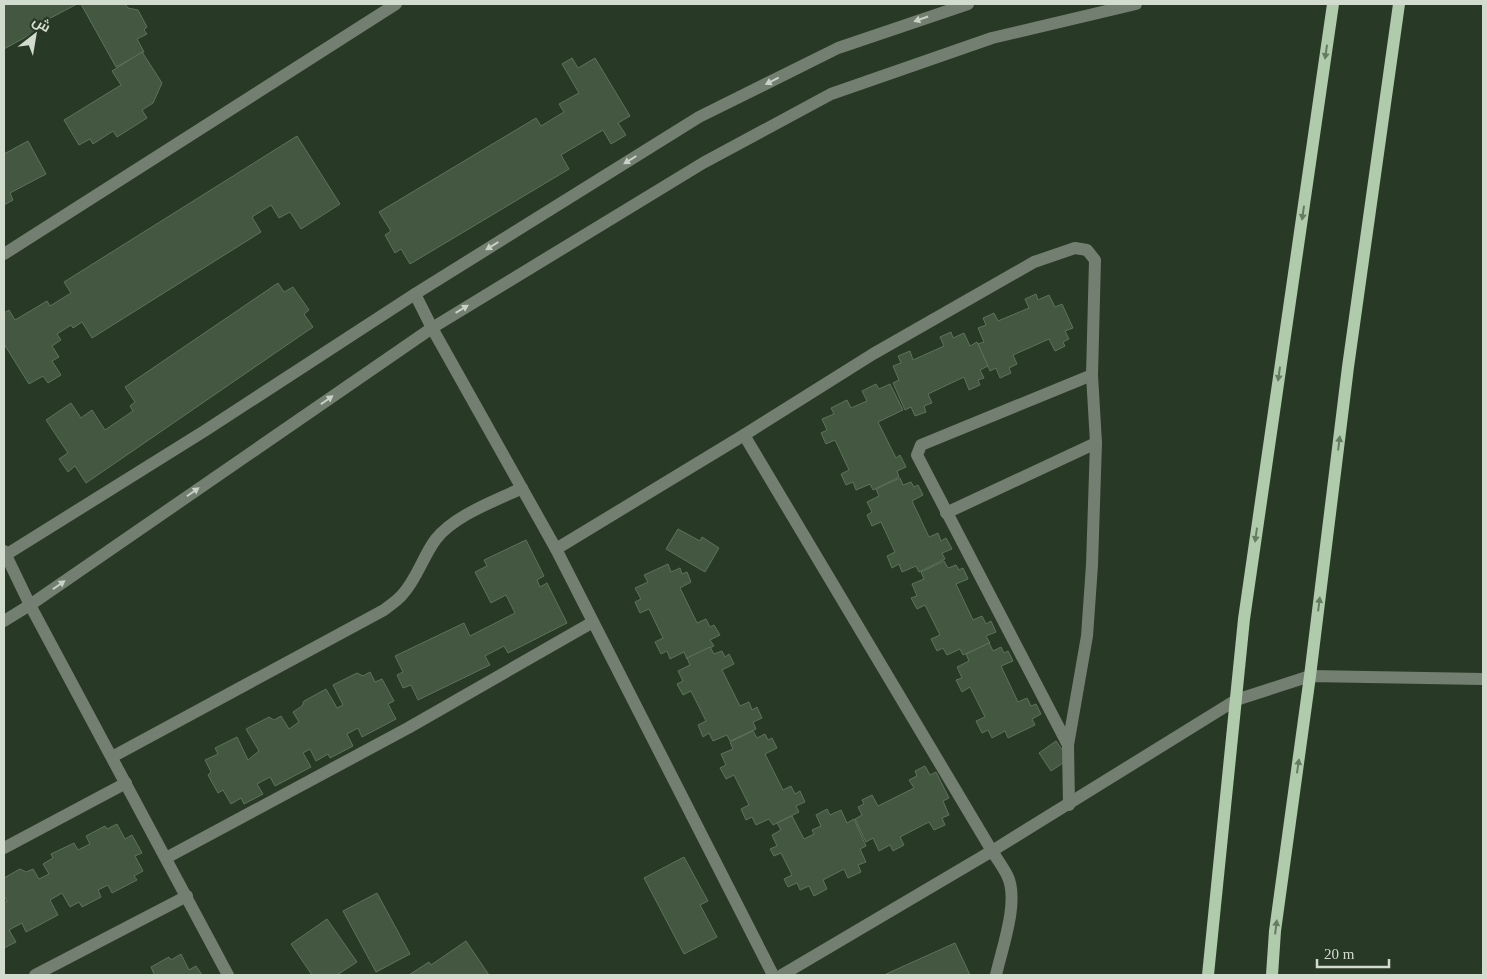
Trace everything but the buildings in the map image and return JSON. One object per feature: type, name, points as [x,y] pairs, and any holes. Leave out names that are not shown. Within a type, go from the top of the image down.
[{"type":"main road","points":[[1208,975],[1244,620],[1333,4]]},
{"type":"main road","points":[[1272,975],[1275,931],[1310,676],[1348,367],[1399,4]]},
{"type":"street","points":[[4,254],[396,4]]},
{"type":"street","points":[[228,975],[4,554],[206,430],[415,294],[699,117],[838,48],[968,4]]},
{"type":"street","points":[[4,621],[432,328],[703,163],[831,94],[992,38],[1136,4]]},
{"type":"street","points":[[556,549],[744,436],[873,354],[1034,262],[1074,248],[1087,250],[1095,260],[1092,375],[1096,443],[1087,636],[1068,744],[1069,805]]},
{"type":"street","points":[[415,294],[432,328],[556,549],[773,975]]},
{"type":"street","points":[[1068,744],[917,455],[922,444],[1092,375]]},
{"type":"street","points":[[744,436],[1008,876],[1012,890],[1011,910],[996,975]]},
{"type":"street","points":[[946,513],[1096,443]]},
{"type":"street","points":[[112,757],[384,610],[402,596],[415,577],[436,538],[455,522],[480,507],[522,488]]},
{"type":"street","points":[[166,858],[408,728],[593,622]]},
{"type":"street","points":[[782,975],[992,852],[1236,700],[1310,676],[1483,679]]},
{"type":"street","points":[[4,848],[126,783]]},
{"type":"street","points":[[35,975],[187,896]]}]
